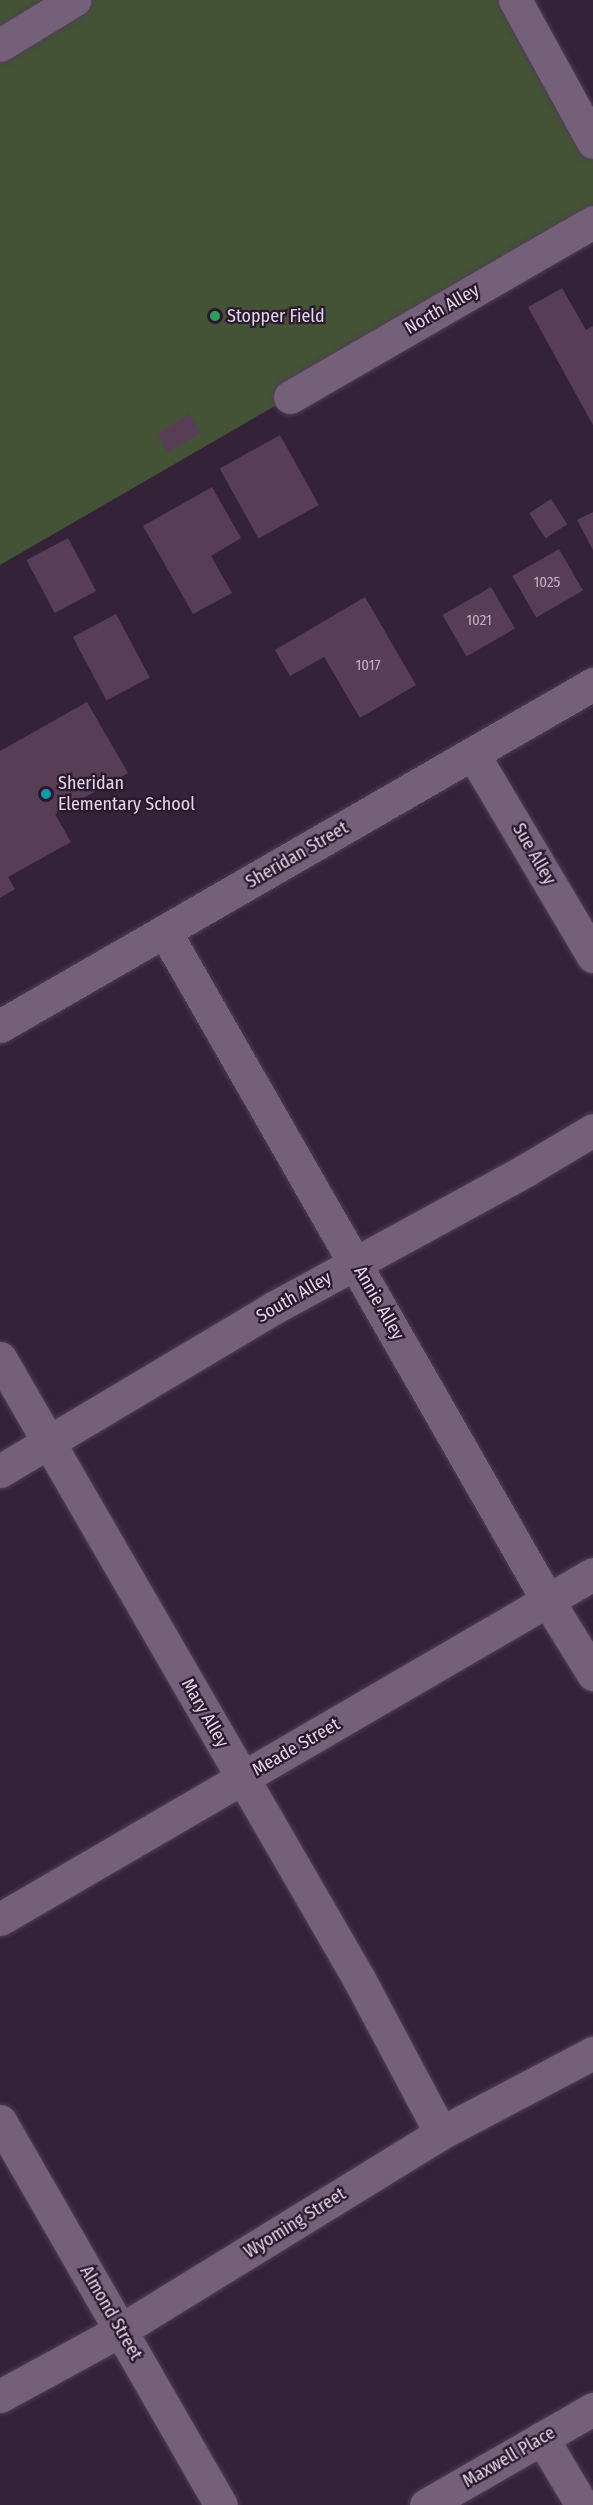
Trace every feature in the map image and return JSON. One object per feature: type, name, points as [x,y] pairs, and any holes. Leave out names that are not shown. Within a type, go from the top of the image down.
[{"type":"street","points":[[0,45],[74,0]]},
{"type":"street","points":[[515,0],[593,142]]},
{"type":"street","name":"North Alley","points":[[290,397],[593,222]]},
{"type":"street","name":"Sheridan Street","points":[[0,1026],[593,684]]},
{"type":"street","name":"Sue Alley","points":[[473,754],[593,956]]},
{"type":"street","name":"Annie Alley","points":[[165,932],[548,1600],[593,1674]]},
{"type":"street","name":"South Alley","points":[[0,1472],[356,1262],[526,1170],[593,1130]]},
{"type":"street","name":"Mary Alley","points":[[0,1358],[358,1979],[441,2133]]},
{"type":"street","name":"Meade Street","points":[[0,1919],[593,1574]]},
{"type":"street","name":"Wyoming Street","points":[[0,2396],[121,2330],[441,2133],[593,2053]]},
{"type":"street","name":"Almond Street","points":[[0,2121],[221,2505]]},
{"type":"street","name":"Maxwell Place","points":[[426,2505],[593,2409]]},
{"type":"street","points":[[542,2438],[582,2505]]},
{"type":"green space","name":"Stopper Field","points":[[0,0],[509,0],[593,144],[593,222],[0,565]]},
{"type":"building","points":[[562,288],[586,330],[593,326],[593,425],[528,307]]},
{"type":"building","points":[[189,414],[201,433],[168,453],[157,434]]},
{"type":"building","points":[[280,435],[319,505],[258,538],[220,468]]},
{"type":"building","points":[[212,487],[241,538],[211,556],[232,593],[193,614],[143,526]]},
{"type":"building","points":[[551,499],[567,524],[546,538],[529,513]]},
{"type":"building","points":[[593,512],[593,550],[577,520]]},
{"type":"building","points":[[68,538],[96,591],[55,613],[27,560]]},
{"type":"building","points":[[559,549],[583,591],[536,618],[512,576]]},
{"type":"building","points":[[491,587],[515,629],[467,657],[443,615]]},
{"type":"building","points":[[365,597],[416,685],[360,718],[324,657],[290,676],[275,650]]},
{"type":"building","points":[[116,614],[150,678],[107,701],[73,637]]},
{"type":"building","name":"Sheridan Elementary School","points":[[87,702],[128,773],[55,814],[71,842],[8,877],[15,889],[0,898],[0,751]]},
{"type":"place","name":"Stopper Field","points":[[215,316]]},
{"type":"place","name":"Sheridan Elementary School","points":[[46,794]]}]
